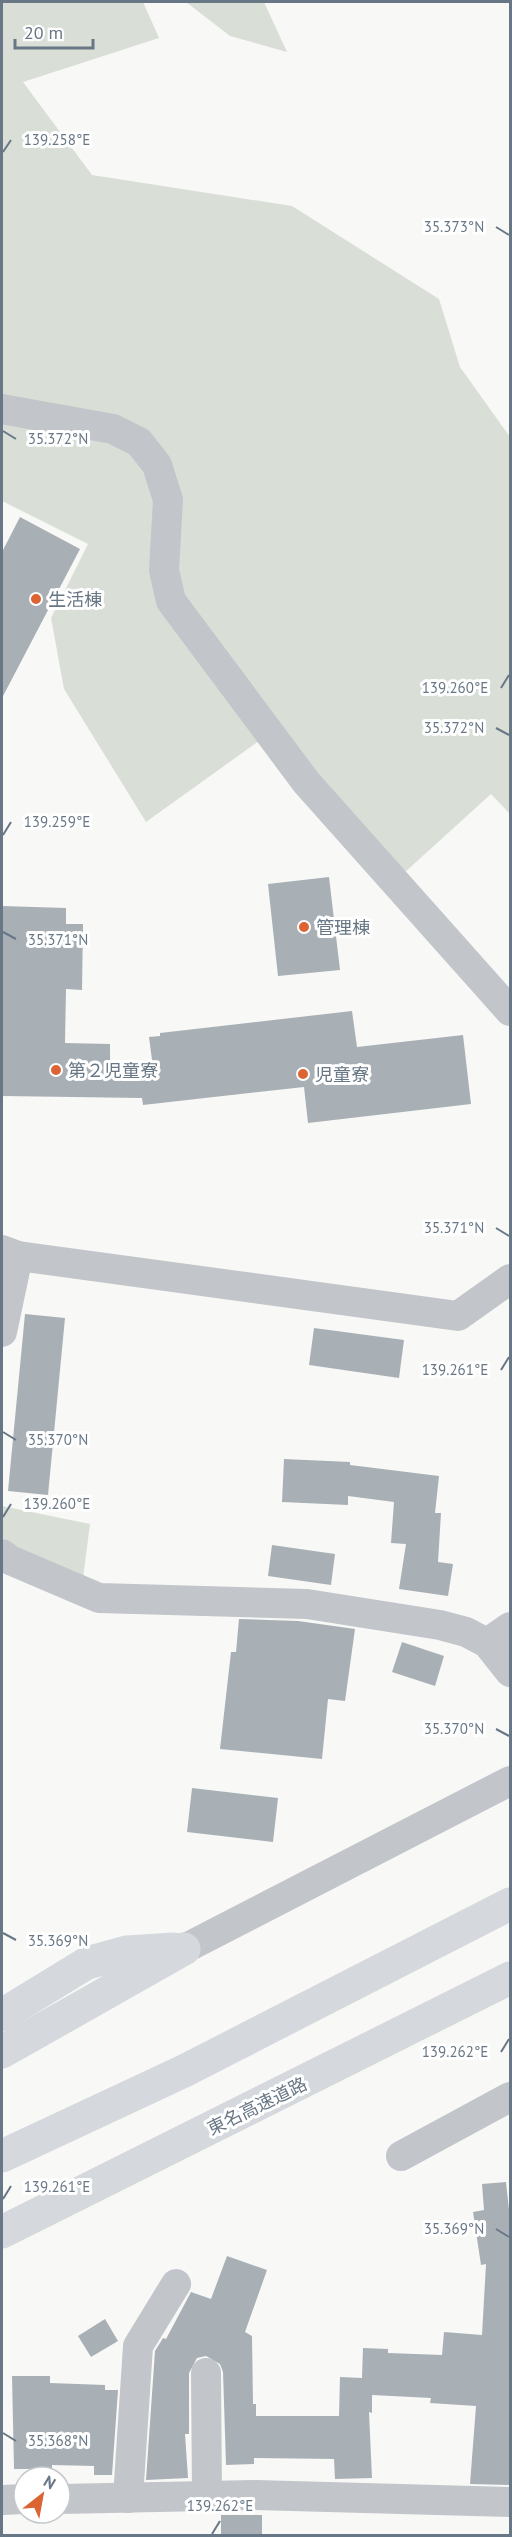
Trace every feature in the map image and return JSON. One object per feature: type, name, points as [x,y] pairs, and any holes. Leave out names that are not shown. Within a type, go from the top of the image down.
[{"type":"main road","points":[[2,2157],[184,2071],[510,1904]]},
{"type":"main road","points":[[2,2015],[87,1963],[128,1953],[184,1949]]},
{"type":"main road","points":[[2,2052],[184,1949]]},
{"type":"main road","name":"東名高速道路","points":[[2,2232],[510,1978]]},
{"type":"street","points":[[2,409],[113,429],[139,442],[157,465],[168,500],[164,570],[171,601],[306,782],[510,1011]]},
{"type":"street","points":[[2,1332],[10,1253],[458,1316],[510,1279]]},
{"type":"street","points":[[2,1554],[10,1560],[99,1598],[307,1604],[440,1625],[465,1632],[499,1635],[510,1672]]},
{"type":"street","points":[[184,1949],[510,1781]]},
{"type":"street","points":[[401,2156],[510,2097]]},
{"type":"street","points":[[128,2498],[138,2346],[176,2284]]},
{"type":"street","points":[[206,2373],[207,2496]]},
{"type":"street","points":[[72,2499],[207,2496],[510,2502]]},
{"type":"shaded area","points":[[2,2],[143,2],[159,38],[23,82],[92,175],[292,206],[439,299],[460,367],[510,437],[510,814],[491,794],[404,873],[277,728],[146,822],[64,689],[51,618],[88,544],[2,501]]},
{"type":"shaded area","points":[[186,2],[264,2],[287,52],[230,36]]},
{"type":"shaded area","points":[[2,1506],[90,1524],[83,1578],[9,1548],[2,1536]]},
{"type":"building","name":"生活棟","points":[[20,517],[80,549],[2,698],[2,552]]},
{"type":"building","name":"管理棟","points":[[329,877],[340,970],[278,976],[268,884]]},
{"type":"building","points":[[2,906],[66,908],[66,924],[83,924],[82,990],[66,989],[65,1043],[110,1044],[110,1064],[152,1060],[149,1037],[160,1036],[160,1033],[352,1011],[357,1047],[463,1035],[471,1104],[308,1123],[304,1087],[143,1105],[142,1098],[2,1096]]},
{"type":"building","points":[[25,1314],[65,1318],[48,1495],[8,1491]]},
{"type":"building","points":[[314,1328],[404,1340],[399,1378],[309,1365]]},
{"type":"building","points":[[284,1459],[350,1462],[350,1465],[439,1476],[435,1513],[441,1513],[438,1562],[453,1564],[448,1596],[399,1589],[406,1544],[391,1543],[394,1502],[348,1496],[348,1505],[282,1502]]},
{"type":"building","points":[[272,1545],[335,1554],[331,1585],[268,1576]]},
{"type":"building","points":[[239,1619],[298,1621],[355,1629],[345,1701],[328,1699],[322,1759],[220,1749],[231,1652],[236,1652]]},
{"type":"building","points":[[402,1642],[444,1656],[435,1686],[392,1672]]},
{"type":"building","points":[[192,1788],[278,1798],[273,1842],[187,1832]]},
{"type":"building","points":[[506,2182],[510,2219],[510,2485],[470,2484],[476,2406],[430,2403],[431,2398],[372,2395],[372,2413],[369,2412],[372,2478],[335,2479],[334,2459],[254,2458],[254,2464],[226,2465],[223,2372],[220,2364],[206,2356],[197,2358],[189,2373],[189,2434],[185,2434],[188,2478],[146,2480],[155,2351],[163,2338],[166,2339],[191,2292],[211,2299],[227,2256],[267,2270],[245,2332],[252,2336],[253,2404],[256,2404],[256,2416],[339,2416],[340,2377],[362,2378],[363,2348],[388,2349],[388,2353],[442,2355],[444,2332],[482,2335],[486,2264],[481,2265],[473,2212],[484,2210],[482,2184]]},
{"type":"building","points":[[105,2319],[118,2341],[91,2357],[78,2336]]},
{"type":"building","points":[[12,2376],[50,2376],[50,2383],[105,2385],[105,2390],[118,2390],[112,2475],[94,2475],[94,2466],[14,2465]]},
{"type":"building","points":[[221,2515],[262,2515],[262,2535],[221,2535]]},
{"type":"place","name":"生活棟","points":[[36,599]]},
{"type":"place","name":"管理棟","points":[[304,927]]},
{"type":"place","name":"第２児童寮","points":[[56,1070]]},
{"type":"place","name":"児童寮","points":[[303,1074]]}]
